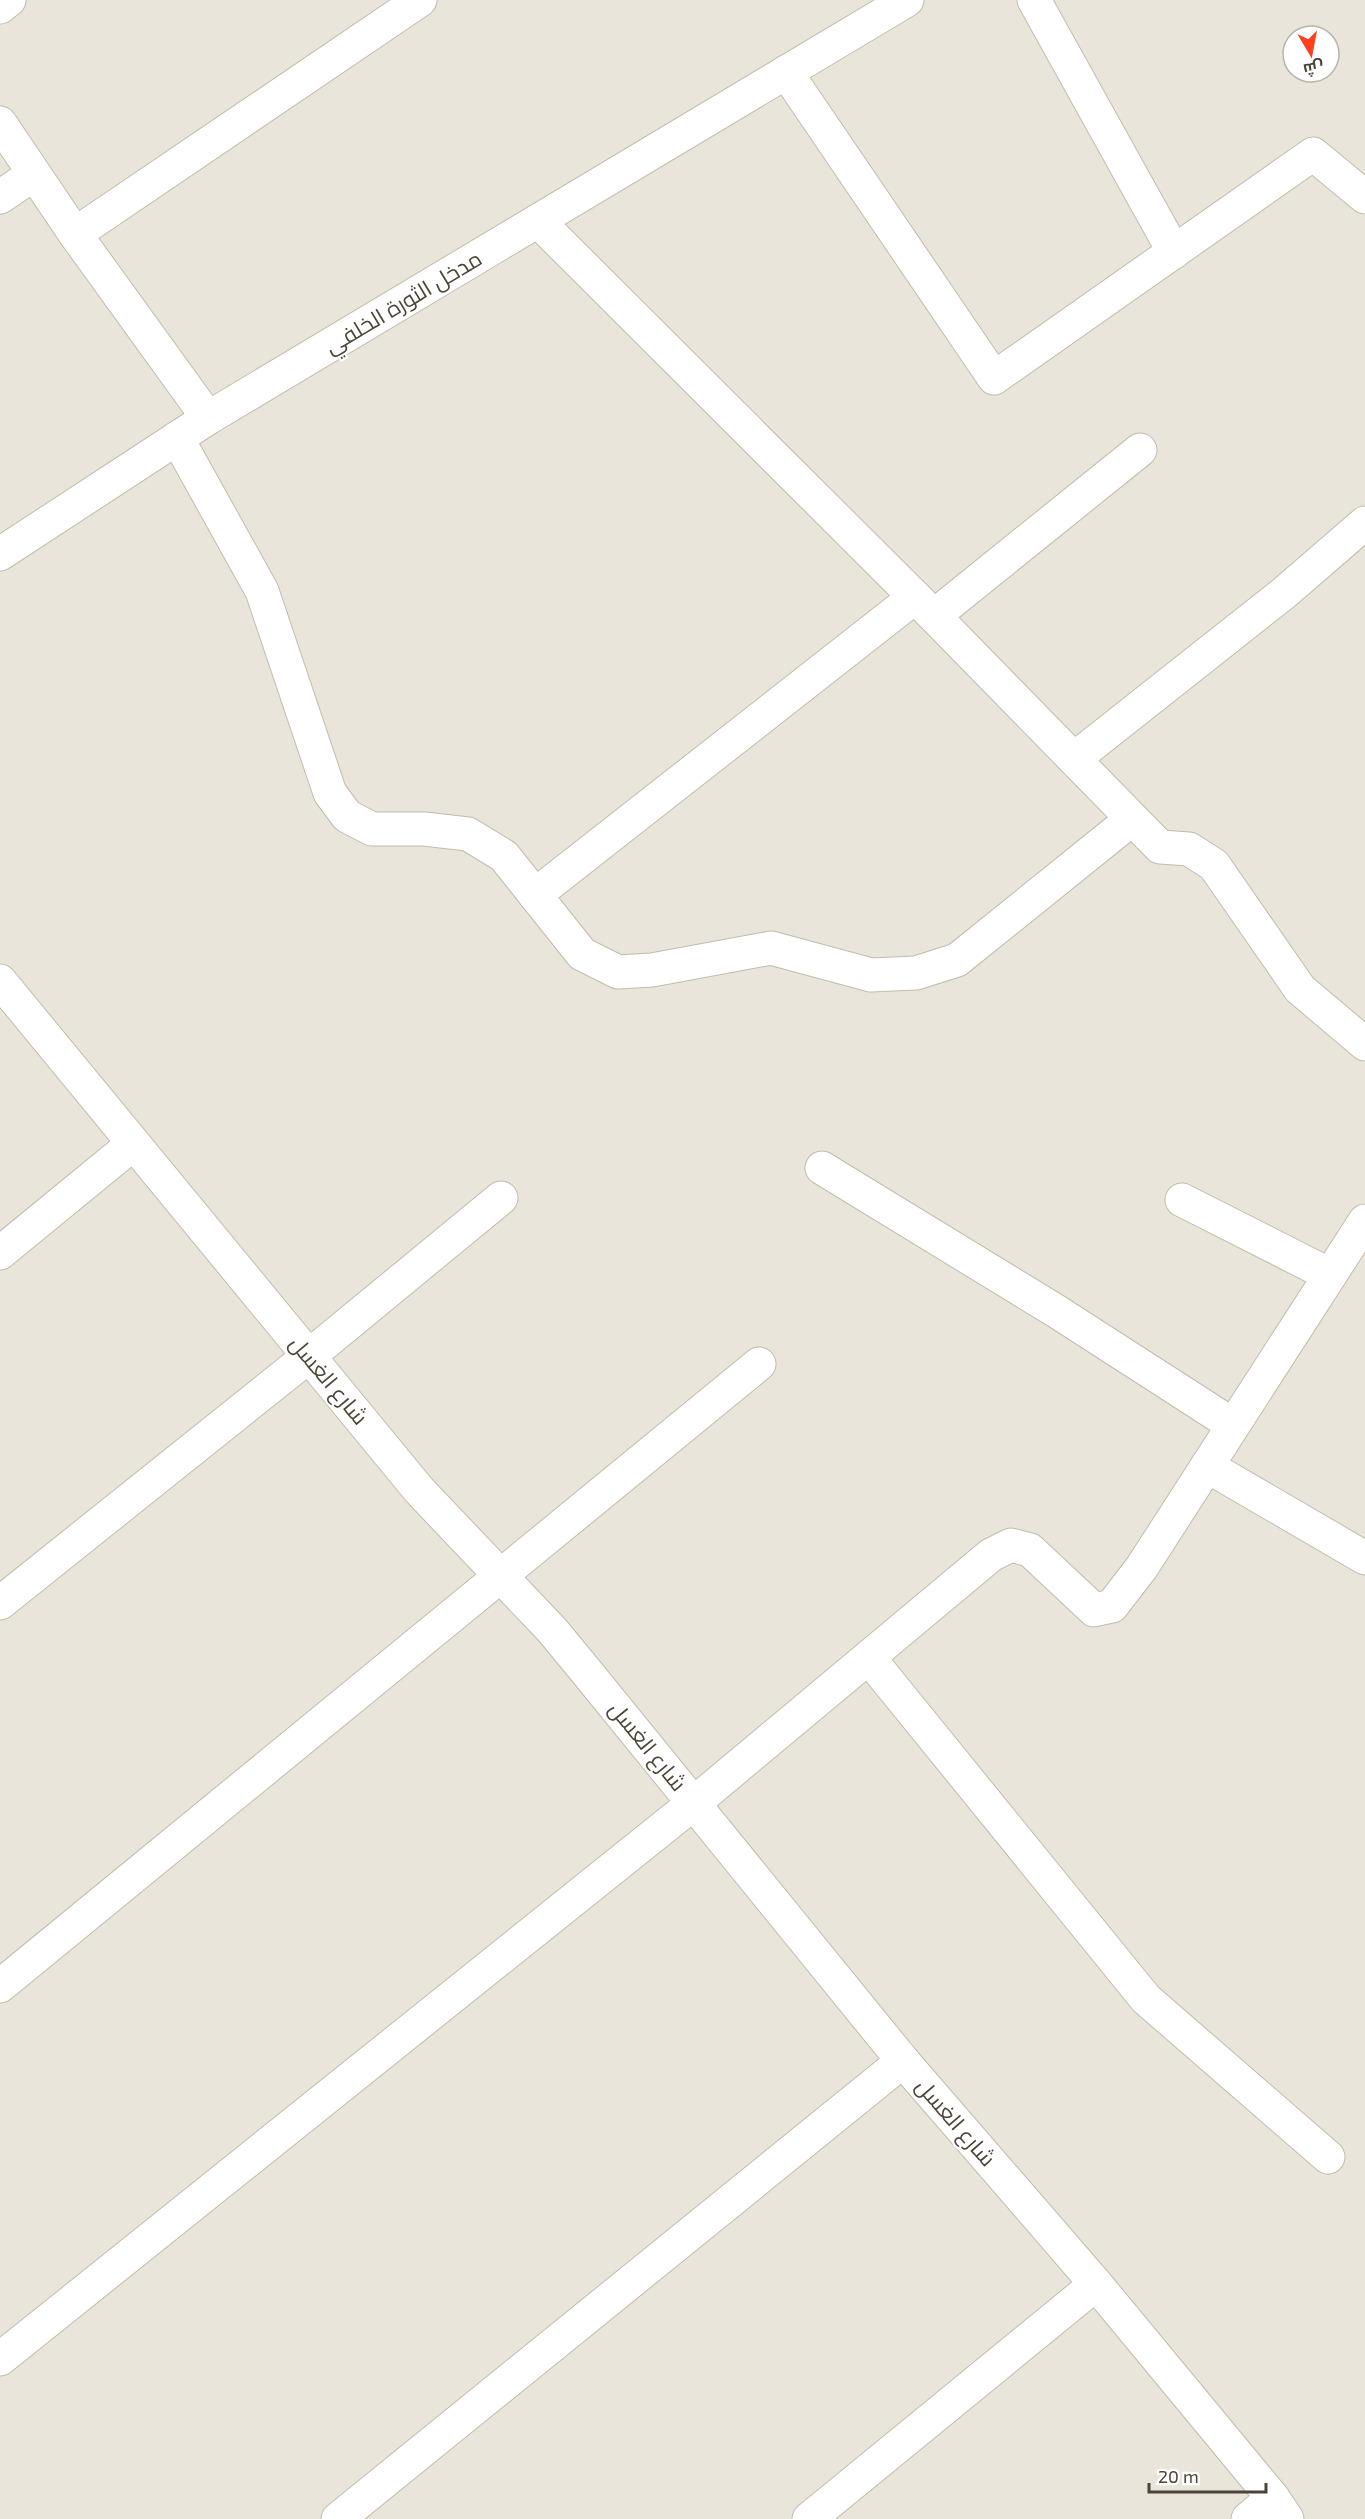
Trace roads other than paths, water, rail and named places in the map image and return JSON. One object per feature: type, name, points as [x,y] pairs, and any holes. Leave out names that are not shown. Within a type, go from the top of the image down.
[{"type":"street","points":[[0,7],[9,0]]},
{"type":"street","points":[[75,234],[420,0]]},
{"type":"street","name":"مدخل الثورة الخلفي","points":[[0,554],[208,418],[906,0]]},
{"type":"street","points":[[1034,0],[1174,252]]},
{"type":"street","points":[[786,72],[994,378],[1313,154],[1365,197]]},
{"type":"street","points":[[0,123],[75,234],[208,418]]},
{"type":"street","points":[[0,197],[34,174]]},
{"type":"street","points":[[538,221],[925,606],[1160,847],[1189,849],[1214,865],[1300,988],[1365,1044]]},
{"type":"street","points":[[177,438],[262,591],[330,793],[347,816],[372,829],[424,829],[468,834],[504,856],[582,954],[618,972],[652,970],[771,948],[871,975],[915,973],[957,960],[1132,819]]},
{"type":"street","points":[[535,895],[1140,450]]},
{"type":"street","points":[[1074,759],[1284,593],[1365,523]]},
{"type":"street","name":"شارع الغسل","points":[[0,981],[419,1490],[552,1630],[903,2061],[1096,2284],[1280,2508]]},
{"type":"street","points":[[0,1253],[133,1144]]},
{"type":"street","points":[[822,1168],[1056,1311],[1233,1425]]},
{"type":"street","points":[[0,1603],[309,1356],[501,1198]]},
{"type":"street","points":[[1182,1200],[1330,1275]]},
{"type":"street","points":[[0,2359],[694,1803],[992,1555],[1011,1545],[1030,1550],[1094,1610],[1112,1606],[1142,1568],[1365,1221]]},
{"type":"street","points":[[0,1986],[759,1364]]},
{"type":"street","points":[[1207,1466],[1365,1558]]},
{"type":"street","points":[[869,1658],[1146,1999],[1328,2157]]},
{"type":"street","points":[[338,2519],[903,2061]]},
{"type":"street","points":[[809,2519],[1096,2284]]},
{"type":"street","points":[[1248,2519],[1280,2508]]}]
